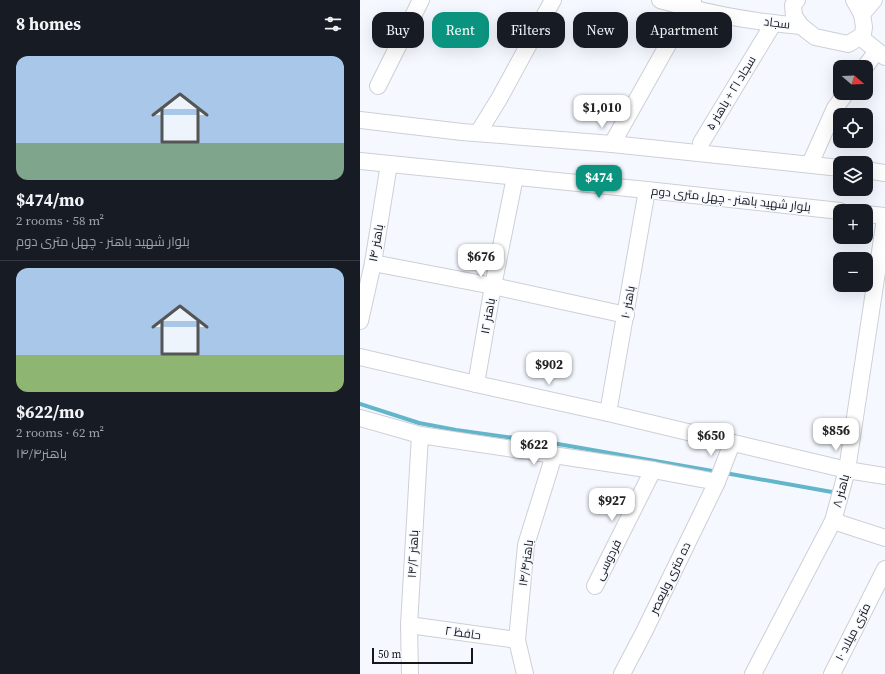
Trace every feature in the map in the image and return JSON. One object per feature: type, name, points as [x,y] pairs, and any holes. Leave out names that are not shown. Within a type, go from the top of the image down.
[{"type":"street","points":[[378,86],[421,0]]},
{"type":"street","points":[[478,133],[499,99],[553,0]]},
{"type":"street","name":"سجاد","points":[[660,0],[690,4],[773,24],[801,26]]},
{"type":"street","points":[[797,0],[793,5],[794,16],[801,26],[815,37],[848,44],[863,34],[864,27],[862,14],[854,0]]},
{"type":"street","points":[[862,14],[874,0]]},
{"type":"street","points":[[612,144],[690,4]]},
{"type":"street","name":"سجاد ۲۱ + باهنر ۵","points":[[700,143],[773,24]]},
{"type":"street","points":[[860,37],[881,54],[873,60]]},
{"type":"street","points":[[810,164],[835,108],[841,100]]},
{"type":"street","points":[[360,120],[478,133],[612,144],[833,167]]},
{"type":"street","name":"بلوار شهید باهنر - چهل متری دوم","points":[[360,161],[833,210]]},
{"type":"street","name":"باهنر ۱۴","points":[[360,321],[372,263],[389,164]]},
{"type":"street","points":[[873,171],[885,172]]},
{"type":"street","name":"باهنر ۱۲","points":[[476,384],[493,286],[515,177]]},
{"type":"street","name":"باهنر ۱۰","points":[[608,413],[647,190]]},
{"type":"street","points":[[873,215],[885,217]]},
{"type":"street","name":"باهنر ۸","points":[[753,674],[833,521],[847,470],[885,217]]},
{"type":"street","points":[[372,263],[493,286],[626,315]]},
{"type":"street","points":[[360,357],[608,413],[847,470],[885,476]]},
{"type":"street","points":[[360,418],[420,435],[653,470],[717,482]]},
{"type":"street","name":"باهنر ۱۴/۲","points":[[410,674],[408,626],[420,435]]},
{"type":"street","name":"ده متری ولیعصر","points":[[622,674],[717,482],[732,443]]},
{"type":"street","name":"باهنر۱۴/۴","points":[[525,674],[517,640],[526,545],[554,455]]},
{"type":"street","name":"فردوسی","points":[[595,586],[653,470]]},
{"type":"street","points":[[833,521],[885,538]]},
{"type":"street","name":"۱۰ متری میلاد","points":[[832,674],[885,569]]},
{"type":"street","name":"حافظ ۲","points":[[408,626],[517,640]]},
{"type":"waterway","points":[[360,404],[419,423],[456,430],[558,444],[718,472]]},
{"type":"waterway","points":[[725,473],[832,492]]}]
